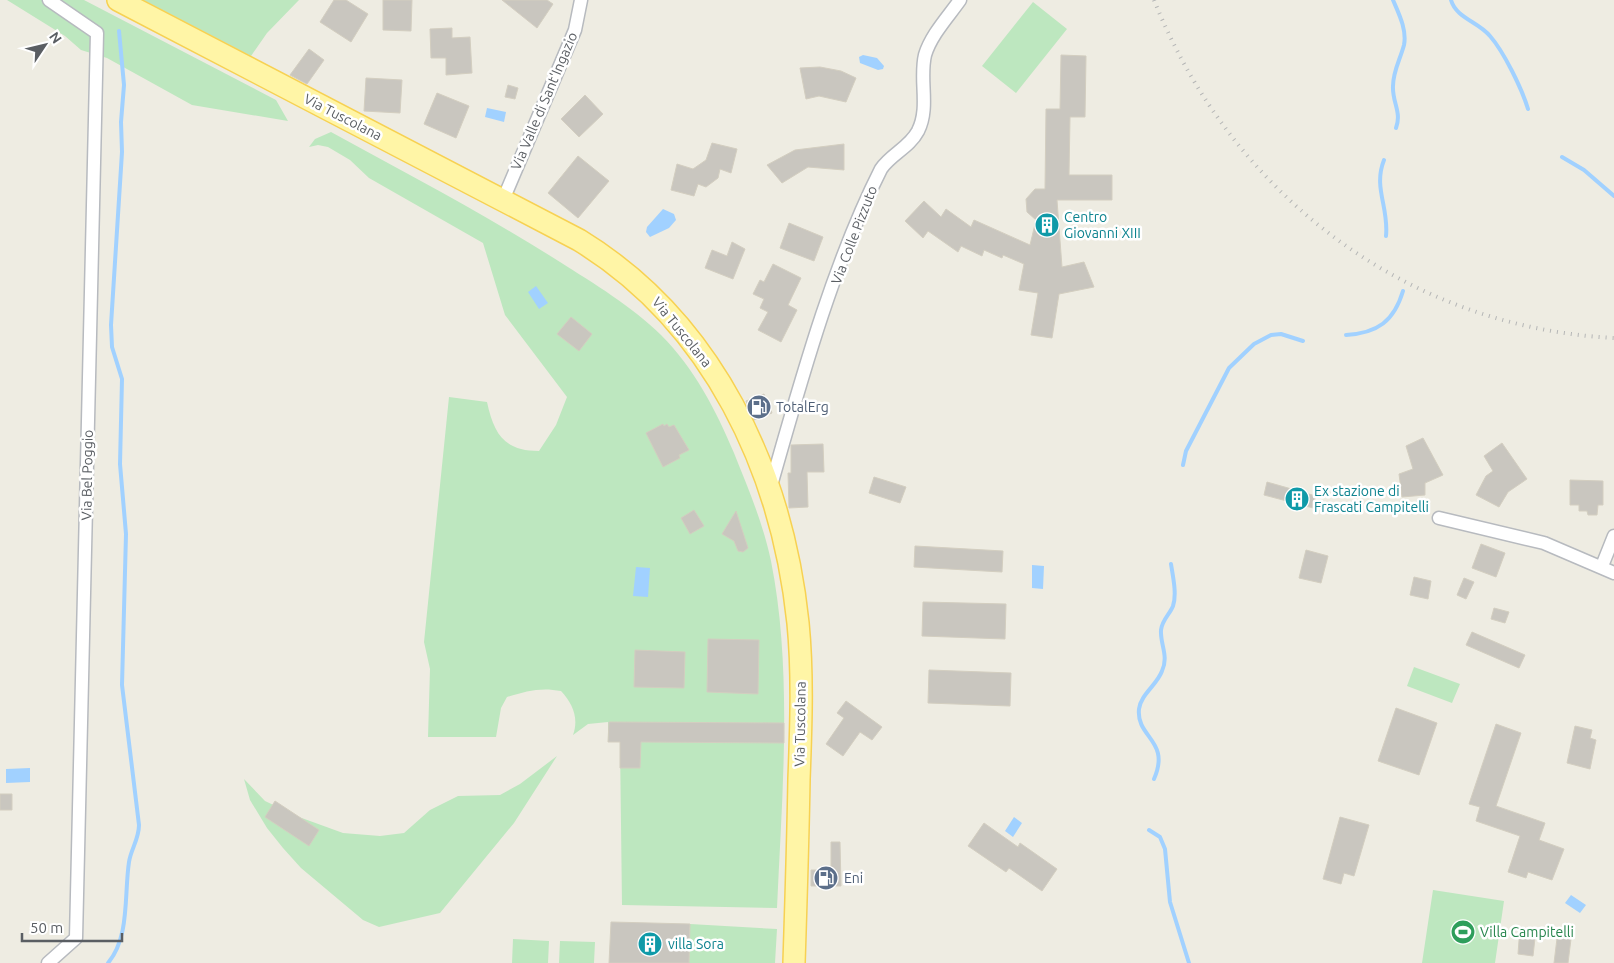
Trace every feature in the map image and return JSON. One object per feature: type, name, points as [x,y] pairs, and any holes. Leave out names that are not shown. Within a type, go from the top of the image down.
[{"type":"main road","name":"Via Tuscolana","points":[[118,0],[593,248],[624,270],[669,313],[696,346],[725,389],[757,455],[770,489],[790,568],[800,654],[802,706],[794,963]]},
{"type":"street","name":"Via Bel Poggio","points":[[48,963],[76,938],[97,33],[49,0]]},
{"type":"street","name":"Via Valle di Sant'Ingazio","points":[[503,200],[575,30],[581,0]]},
{"type":"street","name":"Via Colle Pizzuto","points":[[770,489],[799,390],[841,263],[881,169],[890,158],[908,145],[918,130],[923,117],[926,52],[960,0]]},
{"type":"street","points":[[1439,518],[1530,539],[1602,566],[1614,573]]},
{"type":"street","points":[[1602,566],[1614,536]]},
{"type":"green space","points":[[7,0],[84,0],[276,100],[288,121],[192,105],[107,58],[81,50],[65,36]]},
{"type":"green space","points":[[143,0],[299,0],[267,33],[251,56]]},
{"type":"green space","points":[[1033,2],[1067,29],[1016,93],[982,66]]},
{"type":"green space","points":[[331,132],[504,228],[612,296],[650,325],[673,348],[684,361],[712,405],[739,466],[764,533],[778,603],[784,689],[784,733],[777,908],[622,905],[620,742],[608,742],[608,722],[588,724],[573,735],[575,729],[574,712],[569,701],[561,691],[534,690],[507,697],[501,708],[496,737],[428,737],[430,669],[424,642],[449,397],[487,402],[493,423],[502,438],[517,448],[539,451],[556,425],[567,397],[505,315],[483,243],[369,178],[350,160],[328,147],[318,145],[309,147],[315,139]]},
{"type":"green space","points":[[1414,667],[1460,684],[1452,703],[1407,686]]},
{"type":"green space","points":[[557,756],[514,823],[440,913],[379,927],[363,920],[301,868],[267,828],[250,800],[244,779],[265,801],[299,817],[343,833],[380,836],[404,833],[430,810],[458,796],[500,795],[520,784]]},
{"type":"green space","name":"Villa Campitelli","points":[[1433,890],[1504,901],[1495,963],[1422,963]]},
{"type":"green space","points":[[690,924],[777,929],[775,963],[689,963]]},
{"type":"green space","points":[[513,939],[549,941],[548,963],[512,963]]},
{"type":"green space","points":[[560,941],[595,942],[594,963],[559,963]]},
{"type":"water","points":[[863,55],[877,58],[884,66],[883,69],[878,70],[860,63],[859,57]]},
{"type":"water","points":[[487,108],[506,112],[504,122],[485,117]]},
{"type":"water","points":[[663,209],[674,214],[676,220],[669,228],[650,237],[646,232],[647,227]]},
{"type":"water","points":[[536,286],[548,303],[539,309],[528,292]]},
{"type":"water","points":[[1032,565],[1044,566],[1043,589],[1032,588]]},
{"type":"water","points":[[636,567],[650,568],[648,597],[633,596]]},
{"type":"water","points":[[30,768],[30,782],[6,783],[6,769]]},
{"type":"water","points":[[1014,817],[1022,823],[1013,837],[1005,831]]},
{"type":"water","points":[[1571,895],[1586,905],[1580,913],[1565,903]]},
{"type":"building","points":[[334,0],[346,0],[368,14],[351,42],[320,22]]},
{"type":"building","points":[[383,0],[412,0],[411,31],[383,30]]},
{"type":"building","points":[[502,0],[547,0],[553,4],[537,28]]},
{"type":"building","points":[[452,28],[452,38],[470,37],[472,73],[446,75],[446,58],[431,58],[430,29]]},
{"type":"building","points":[[309,49],[324,60],[307,84],[290,75]]},
{"type":"building","name":"Centro Giovanni XIII","points":[[1061,55],[1086,56],[1085,117],[1070,117],[1069,175],[1112,175],[1112,200],[1057,200],[1062,267],[1084,262],[1094,287],[1059,294],[1052,338],[1031,335],[1038,293],[1019,290],[1024,264],[1003,255],[1002,258],[984,250],[982,256],[961,246],[958,252],[928,231],[923,238],[905,221],[924,201],[941,217],[946,209],[971,227],[974,220],[1030,245],[1036,220],[1027,212],[1026,199],[1035,189],[1045,189],[1046,109],[1060,109]]},
{"type":"building","points":[[820,67],[841,71],[856,78],[846,102],[819,96],[806,99],[800,68]]},
{"type":"building","points":[[366,78],[402,80],[400,113],[364,111]]},
{"type":"building","points":[[508,85],[518,88],[515,99],[505,97]]},
{"type":"building","points":[[437,93],[469,106],[456,138],[424,124]]},
{"type":"building","points":[[585,95],[603,114],[579,137],[561,119]]},
{"type":"building","points":[[712,143],[737,149],[731,173],[720,169],[718,178],[706,187],[698,184],[694,196],[671,190],[677,164],[693,169],[706,160]]},
{"type":"building","points":[[844,144],[844,170],[808,167],[782,183],[767,165],[795,150]]},
{"type":"building","points":[[578,156],[609,181],[578,218],[548,193]]},
{"type":"building","points":[[789,223],[823,237],[814,261],[780,248]]},
{"type":"building","points":[[732,242],[745,249],[733,279],[705,268],[712,250],[727,256]]},
{"type":"building","points":[[773,264],[801,278],[788,305],[797,310],[781,342],[758,330],[768,312],[760,308],[764,299],[753,294],[760,280],[764,282]]},
{"type":"building","points":[[571,317],[592,334],[579,351],[557,334]]},
{"type":"building","name":"TotalErg","points":[[764,394],[772,413],[754,420],[746,401]]},
{"type":"building","points":[[663,424],[664,426],[667,424],[669,427],[674,425],[689,450],[679,455],[680,458],[663,467],[646,433]]},
{"type":"building","points":[[1423,438],[1443,475],[1425,483],[1425,495],[1402,497],[1399,474],[1413,469],[1406,446]]},
{"type":"building","points":[[1502,443],[1527,479],[1508,492],[1499,507],[1476,495],[1486,476],[1493,471],[1484,456]]},
{"type":"building","points":[[823,444],[824,472],[807,472],[808,507],[789,508],[788,473],[791,473],[791,445]]},
{"type":"building","points":[[874,477],[906,487],[900,503],[869,493]]},
{"type":"building","points":[[1570,480],[1603,481],[1603,505],[1598,505],[1597,515],[1588,515],[1587,511],[1579,511],[1579,505],[1570,505]]},
{"type":"building","name":"Ex stazione di Frascati Campitelli","points":[[1267,482],[1316,496],[1313,508],[1264,495]]},
{"type":"building","points":[[694,510],[704,526],[690,534],[681,518]]},
{"type":"building","points":[[736,511],[748,548],[743,552],[738,551],[734,541],[722,534]]},
{"type":"building","points":[[1481,544],[1505,553],[1496,577],[1472,568]]},
{"type":"building","points":[[915,546],[1003,551],[1002,572],[914,567]]},
{"type":"building","points":[[1306,550],[1328,556],[1321,583],[1299,578]]},
{"type":"building","points":[[1414,577],[1431,581],[1428,599],[1410,595]]},
{"type":"building","points":[[1464,578],[1474,582],[1466,599],[1457,595]]},
{"type":"building","points":[[923,602],[1006,604],[1005,639],[922,636]]},
{"type":"building","points":[[1494,608],[1509,612],[1505,623],[1491,619]]},
{"type":"building","points":[[1472,632],[1525,655],[1519,668],[1466,645]]},
{"type":"building","points":[[708,639],[759,640],[758,694],[707,692]]},
{"type":"building","points":[[635,650],[685,652],[684,688],[634,687]]},
{"type":"building","points":[[929,670],[1011,673],[1010,706],[928,703]]},
{"type":"building","points":[[846,701],[882,727],[872,740],[860,732],[843,756],[826,744],[844,718],[837,713]]},
{"type":"building","points":[[1396,708],[1437,723],[1419,775],[1378,761]]},
{"type":"building","points":[[609,722],[784,723],[784,743],[641,742],[640,768],[620,768],[620,742],[608,742]]},
{"type":"building","points":[[1496,724],[1521,733],[1496,806],[1545,823],[1539,840],[1564,849],[1552,880],[1528,872],[1526,878],[1508,872],[1520,836],[1476,821],[1480,807],[1469,804]]},
{"type":"building","points":[[1575,726],[1592,730],[1590,738],[1596,740],[1590,769],[1567,763]]},
{"type":"building","points":[[0,794],[12,794],[12,810],[0,810]]},
{"type":"building","points":[[275,801],[319,830],[309,846],[265,817]]},
{"type":"building","points":[[1340,817],[1369,825],[1354,876],[1344,873],[1341,884],[1323,879]]},
{"type":"building","points":[[984,823],[1018,847],[1020,843],[1057,869],[1042,891],[1009,868],[1006,872],[968,846]]},
{"type":"building","name":"Eni","points":[[831,842],[840,842],[841,886],[811,886],[811,870],[831,870]]},
{"type":"building","name":"villa Sora","points":[[611,922],[690,924],[689,963],[609,963]]},
{"type":"building","points":[[1520,927],[1536,929],[1533,956],[1518,954]]},
{"type":"building","points":[[1558,930],[1572,931],[1568,963],[1554,963]]},
{"type":"waterway","points":[[1393,0],[1402,22],[1405,39],[1393,81],[1393,92],[1398,117],[1396,128]]},
{"type":"waterway","points":[[1451,0],[1458,11],[1485,31],[1501,51],[1522,91],[1528,109]]},
{"type":"waterway","points":[[108,963],[115,953],[123,928],[129,862],[138,835],[139,825],[122,685],[126,534],[120,464],[122,379],[112,347],[111,325],[122,152],[121,122],[124,85],[119,31]]},
{"type":"waterway","points":[[1562,157],[1584,170],[1614,196]]},
{"type":"waterway","points":[[1384,160],[1380,180],[1386,236]]},
{"type":"waterway","points":[[1346,335],[1367,332],[1383,324],[1395,310],[1403,291]]},
{"type":"waterway","points":[[1183,465],[1186,451],[1229,368],[1254,344],[1271,335],[1281,334],[1303,341]]},
{"type":"waterway","points":[[1154,779],[1158,766],[1158,756],[1156,747],[1142,727],[1139,719],[1139,709],[1140,704],[1160,676],[1164,666],[1161,630],[1173,606],[1175,596],[1171,564]]},
{"type":"waterway","points":[[1149,830],[1160,837],[1165,849],[1170,902],[1189,963]]},
{"type":"railway","points":[[1154,0],[1187,69],[1229,133],[1278,189],[1334,237],[1396,277],[1464,308],[1537,328],[1614,338]]},
{"type":"place","name":"Centro Giovanni XIII","points":[[1047,225]]},
{"type":"place","name":"TotalErg","points":[[759,407]]},
{"type":"place","name":"Ex stazione di Frascati Campitelli","points":[[1297,499]]},
{"type":"place","name":"Eni","points":[[826,878]]},
{"type":"place","name":"Villa Campitelli","points":[[1463,932]]},
{"type":"place","name":"villa Sora","points":[[650,944]]}]
